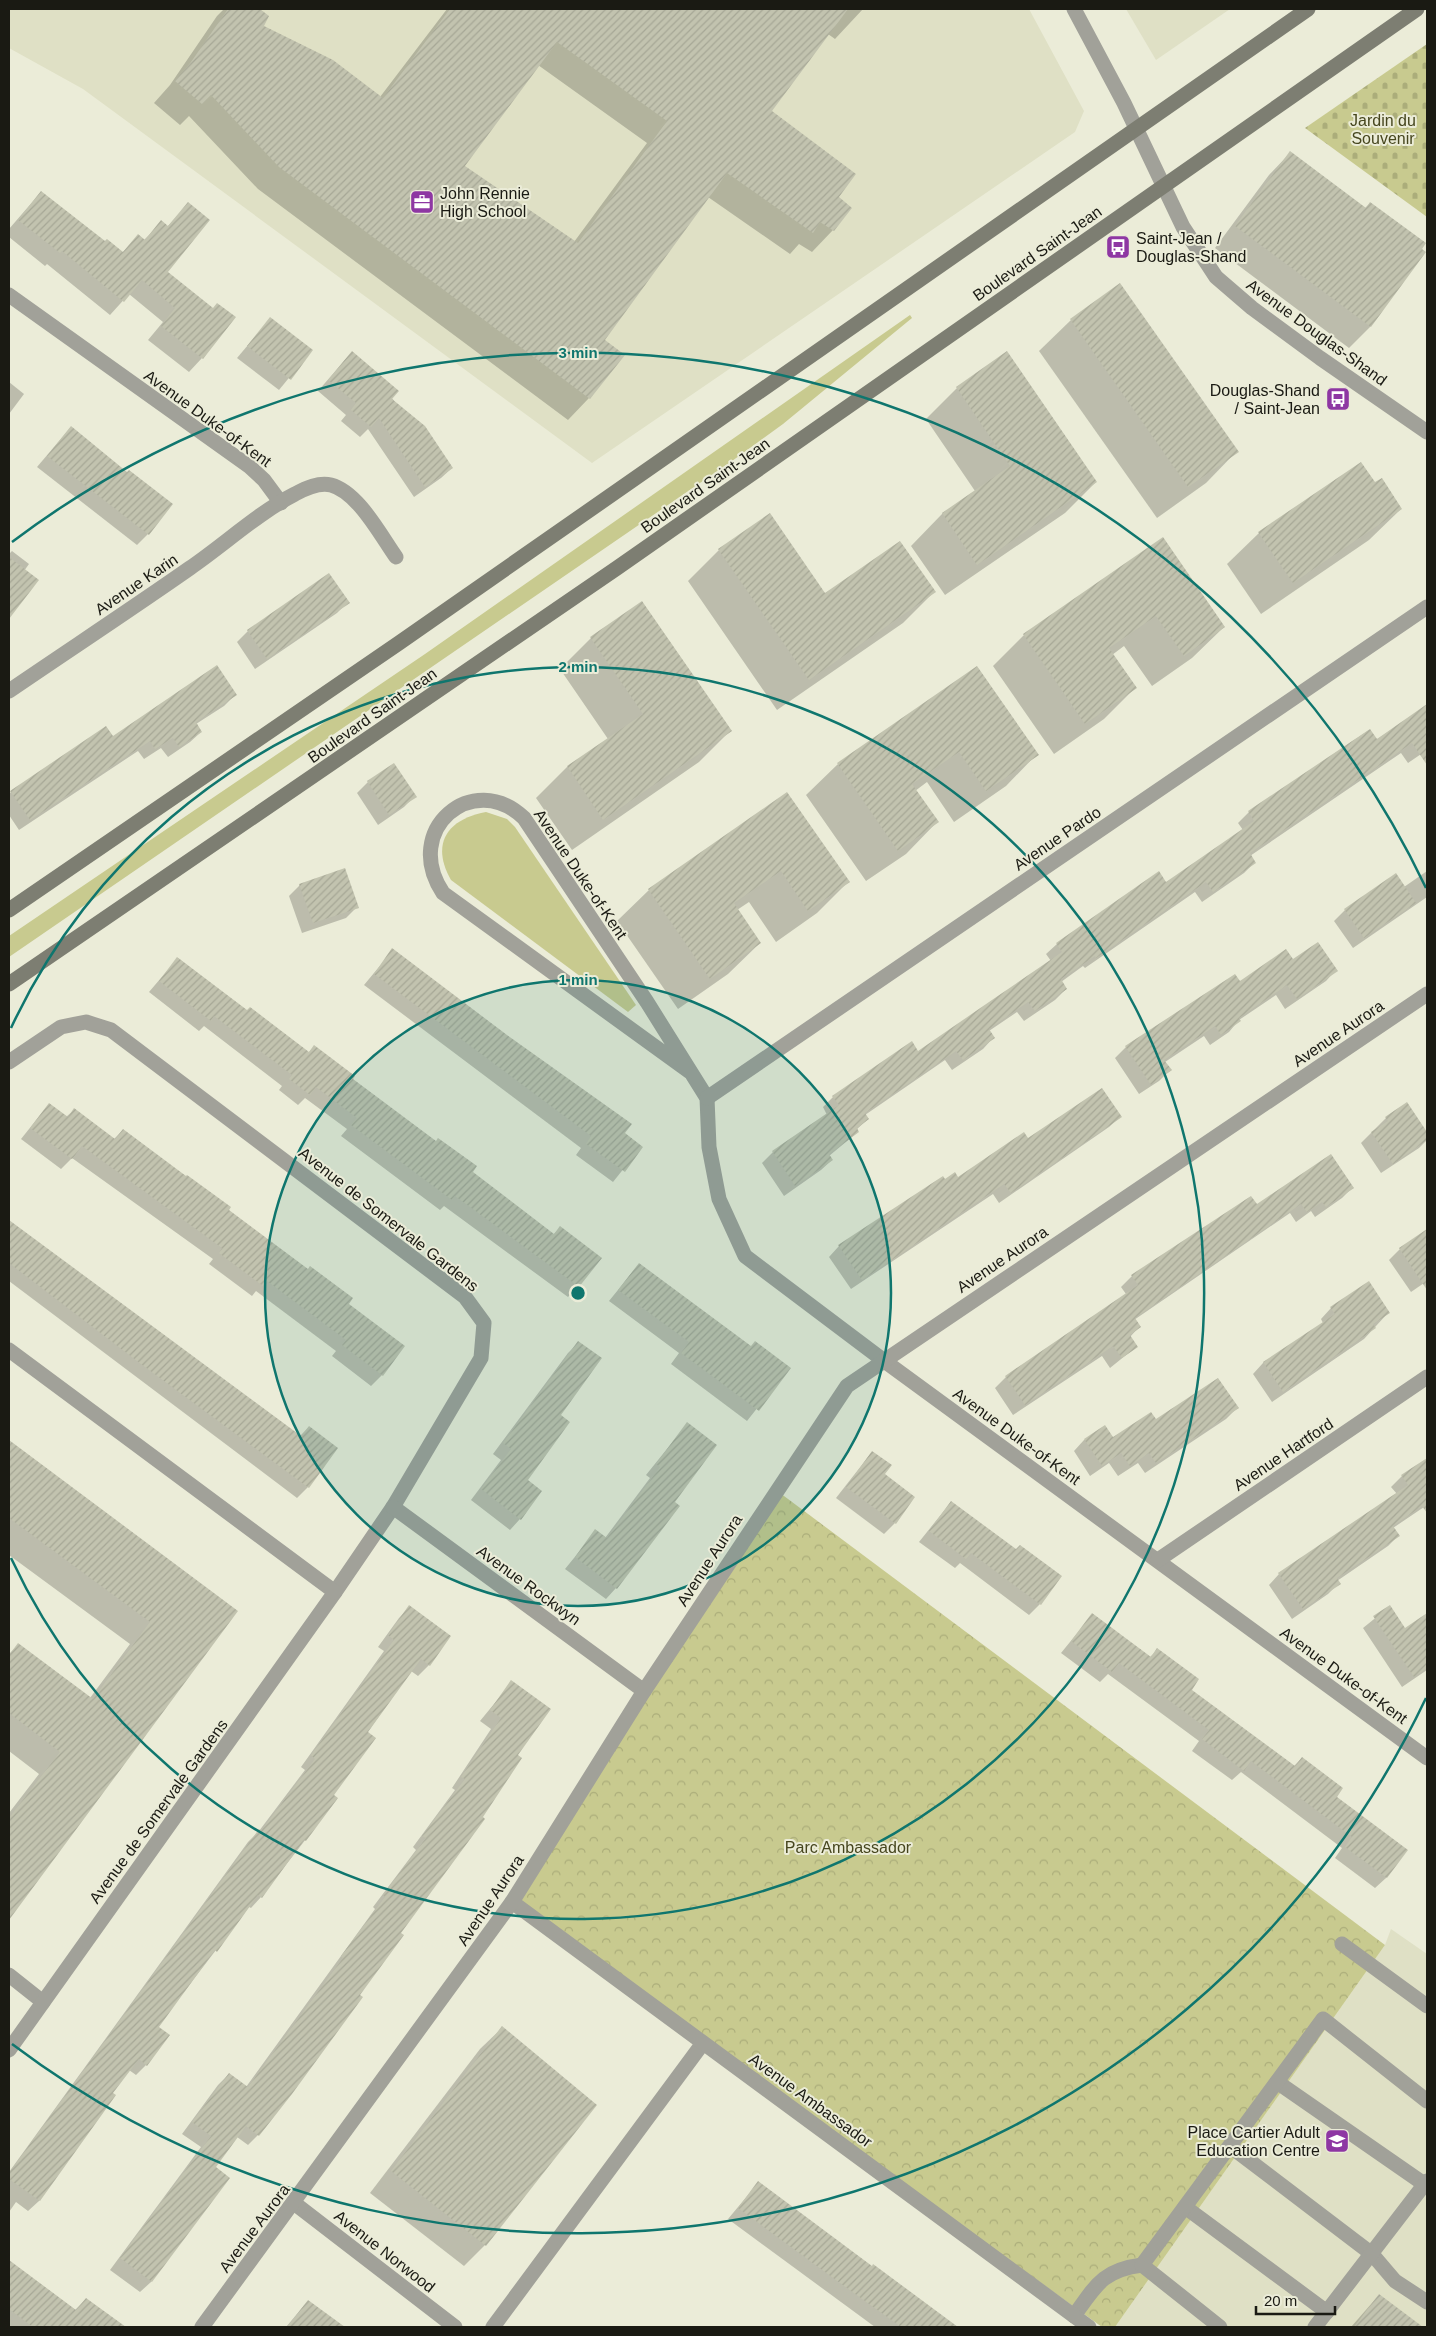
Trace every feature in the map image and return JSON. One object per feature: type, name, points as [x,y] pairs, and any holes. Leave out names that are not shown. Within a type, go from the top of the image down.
[{"type":"main road","points":[[9,910],[399,643],[1308,9]]},
{"type":"main road","name":"Boulevard Saint-Jean","points":[[9,984],[617,568],[1417,9]]},
{"type":"street","name":"Avenue Douglas-Shand","points":[[1074,9],[1136,128],[1186,233],[1207,266],[1226,286],[1320,358],[1427,432]]},
{"type":"street","name":"Avenue Duke-of-Kent","points":[[9,295],[250,467],[264,480],[281,502]]},
{"type":"street","points":[[281,502],[310,487],[322,484],[332,485],[356,501],[396,557]]},
{"type":"street","name":"Avenue Karin","points":[[9,691],[191,567],[281,502]]},
{"type":"street","name":"Avenue Pardo","points":[[707,1098],[1427,607]]},
{"type":"street","name":"Avenue Duke-of-Kent","points":[[690,1072],[443,893],[432,871],[429,850],[441,820],[466,804],[486,801],[506,805],[524,818],[647,1002],[707,1098],[709,1147],[719,1199],[744,1256],[1427,1758]]},
{"type":"street","name":"Avenue Aurora","points":[[202,2327],[512,1902],[644,1691],[847,1386],[1427,994]]},
{"type":"street","name":"Avenue de Somervale Gardens","points":[[9,1062],[61,1027],[86,1022],[111,1030],[466,1297],[484,1323],[481,1358],[393,1507],[335,1592],[9,2050]]},
{"type":"street","points":[[9,1350],[335,1592]]},
{"type":"street","name":"Avenue Hartford","points":[[1158,1560],[1427,1377]]},
{"type":"street","name":"Avenue Rockwyn","points":[[393,1507],[644,1691]]},
{"type":"street","name":"Avenue Ambassador","points":[[512,1902],[1089,2327]]},
{"type":"street","points":[[1342,1944],[1427,2006]]},
{"type":"street","points":[[9,1975],[43,2002]]},
{"type":"street","points":[[1074,2316],[1088,2296],[1109,2273],[1123,2268],[1142,2265],[1323,2019],[1427,2101]]},
{"type":"street","points":[[493,2327],[703,2043]]},
{"type":"street","points":[[1277,2082],[1426,2184],[1315,2327]]},
{"type":"street","points":[[1230,2146],[1372,2254],[1395,2281],[1427,2302]]},
{"type":"street","name":"Avenue Norwood","points":[[294,2203],[455,2327]]},
{"type":"street","points":[[1185,2207],[1327,2312]]},
{"type":"street","points":[[1142,2265],[1220,2327]]},
{"type":"shaded area","points":[[9,9],[1029,9],[1084,111],[1075,132],[592,463],[83,89],[9,48]]},
{"type":"shaded area","points":[[1126,9],[1230,9],[1156,60]]},
{"type":"shaded area","name":"Place Cartier Adult Education Centre","points":[[1391,1929],[1427,1954],[1427,2327],[1115,2327],[1385,1945]]},
{"type":"green space","name":"Jardin du Souvenir","points":[[1427,44],[1427,217],[1305,128]]},
{"type":"green space","points":[[910,315],[912,318],[783,424],[732,461],[9,957],[9,936],[425,654]]},
{"type":"green space","points":[[486,812],[507,819],[515,827],[636,1005],[628,1012],[451,880],[442,855],[446,835],[462,820]]},
{"type":"green space","name":"Parc Ambassador","points":[[776,1490],[1385,1945],[1115,2327],[1102,2327],[512,1902]]},
{"type":"building","name":"John Rennie High School","points":[[228,9],[260,9],[269,16],[264,26],[333,60],[383,98],[450,9],[848,9],[772,111],[856,174],[839,197],[852,208],[834,231],[820,222],[813,233],[727,173],[605,340],[625,355],[590,399],[279,167],[211,95],[202,104],[175,81],[191,62]],"holes":[[[557,42],[667,121],[578,243],[465,166]]]},
{"type":"building","points":[[1290,151],[1366,208],[1370,202],[1426,243],[1422,249],[1426,252],[1371,327],[1235,226]]},
{"type":"building","points":[[41,191],[105,241],[107,239],[123,252],[138,234],[145,240],[161,220],[168,226],[188,202],[210,220],[168,272],[213,308],[217,303],[236,317],[203,359],[161,326],[175,308],[142,280],[124,302],[62,251],[60,253],[18,220]]},
{"type":"building","points":[[1120,283],[1239,452],[1188,487],[1070,319]]},
{"type":"building","points":[[270,317],[313,350],[291,380],[247,346]]},
{"type":"building","points":[[352,351],[399,391],[392,399],[425,426],[453,468],[425,487],[379,418],[371,427],[351,410],[356,403],[328,380]]},
{"type":"building","points":[[1007,351],[1097,482],[977,565],[942,513],[1010,466],[956,387]]},
{"type":"building","points":[[71,426],[127,472],[129,470],[173,504],[149,535],[47,456]]},
{"type":"building","points":[[1361,462],[1375,482],[1382,478],[1402,509],[1293,583],[1258,532]]},
{"type":"building","points":[[770,513],[825,593],[900,541],[936,592],[809,680],[718,549]]},
{"type":"building","points":[[1163,537],[1225,627],[1184,656],[1156,616],[1109,648],[1137,688],[1085,724],[1023,634]]},
{"type":"building","points":[[9,557],[39,580],[9,619]]},
{"type":"building","points":[[329,573],[350,603],[267,659],[247,630]]},
{"type":"building","points":[[642,601],[732,731],[603,820],[567,766],[643,714],[590,637]]},
{"type":"building","points":[[217,665],[237,695],[196,722],[202,732],[179,747],[173,738],[155,749],[150,741],[30,820],[10,791],[106,726],[113,736]]},
{"type":"building","points":[[977,666],[1039,755],[986,791],[959,752],[912,784],[939,822],[898,851],[837,763]]},
{"type":"building","points":[[1427,704],[1427,765],[1412,743],[1250,853],[1256,863],[1213,892],[1206,882],[1096,958],[1095,956],[1061,979],[1067,989],[1035,1011],[1028,1002],[989,1029],[995,1038],[963,1060],[956,1051],[865,1113],[869,1119],[857,1128],[859,1132],[829,1154],[833,1160],[795,1186],[772,1151],[839,1105],[832,1096],[912,1041],[918,1051],[1062,952],[1056,943],[1159,871],[1166,882],[1254,821],[1248,811],[1370,729],[1377,739]]},
{"type":"building","points":[[394,763],[417,797],[389,815],[367,781]]},
{"type":"building","points":[[787,792],[850,882],[808,911],[781,871],[734,903],[761,943],[710,979],[648,889]]},
{"type":"building","points":[[345,868],[359,908],[313,923],[299,884]]},
{"type":"building","points":[[1396,873],[1416,903],[1364,938],[1344,909]]},
{"type":"building","points":[[1318,942],[1338,971],[1297,999],[1287,985],[1239,1018],[1241,1021],[1221,1035],[1215,1026],[1164,1060],[1172,1070],[1151,1085],[1125,1046],[1235,974],[1240,981],[1286,949],[1293,959]]},
{"type":"building","points":[[392,948],[507,1035],[632,1124],[625,1133],[643,1147],[625,1172],[586,1144],[591,1136],[374,974]]},
{"type":"building","points":[[177,957],[247,1010],[250,1007],[309,1052],[314,1045],[355,1076],[353,1079],[436,1141],[438,1138],[477,1166],[473,1172],[554,1234],[560,1226],[602,1258],[579,1287],[455,1196],[452,1200],[351,1125],[357,1118],[316,1087],[310,1095],[289,1079],[292,1075],[214,1016],[211,1021],[159,981]]},
{"type":"building","points":[[1102,1088],[1122,1117],[1011,1193],[1004,1184],[862,1280],[838,1245],[943,1176],[945,1179],[955,1172],[958,1177],[1024,1132],[1028,1138]]},
{"type":"building","points":[[1407,1102],[1427,1132],[1427,1140],[1393,1164],[1371,1132],[1388,1121],[1385,1117]]},
{"type":"building","points":[[49,1103],[68,1117],[74,1108],[115,1139],[123,1129],[231,1207],[229,1210],[308,1269],[310,1266],[353,1298],[349,1304],[405,1346],[383,1376],[342,1345],[346,1340],[267,1281],[263,1286],[219,1253],[222,1248],[82,1146],[72,1159],[30,1128]]},
{"type":"building","points":[[1331,1154],[1354,1188],[1326,1207],[1322,1202],[1307,1212],[1301,1204],[1135,1318],[1141,1327],[1130,1335],[1138,1347],[1122,1358],[1113,1346],[1025,1405],[1005,1376],[1138,1285],[1131,1275],[1251,1196],[1257,1204]]},
{"type":"building","points":[[9,1220],[301,1436],[309,1426],[338,1448],[309,1488],[141,1364],[9,1263]]},
{"type":"building","points":[[1427,1229],[1427,1290],[1399,1248]]},
{"type":"building","points":[[639,1263],[751,1346],[755,1341],[791,1368],[759,1411],[681,1353],[689,1342],[618,1290]]},
{"type":"building","points":[[1369,1281],[1390,1313],[1373,1324],[1376,1328],[1283,1392],[1263,1362],[1335,1314],[1330,1307]]},
{"type":"building","points":[[578,1341],[602,1358],[561,1415],[570,1422],[528,1480],[542,1491],[521,1520],[481,1489],[511,1449],[503,1443]]},
{"type":"building","points":[[1218,1378],[1239,1408],[1156,1463],[1149,1453],[1130,1466],[1121,1453],[1102,1466],[1084,1439],[1105,1425],[1113,1437],[1151,1412],[1156,1419]]},
{"type":"building","points":[[687,1422],[717,1445],[675,1502],[680,1506],[617,1589],[575,1557],[595,1529],[607,1538],[660,1467],[656,1464]]},
{"type":"building","points":[[9,1440],[238,1611],[9,1920],[9,1818],[60,1752],[9,1713],[9,1655],[18,1643],[93,1699],[150,1622],[9,1518]]},
{"type":"building","points":[[872,1451],[892,1465],[885,1474],[915,1497],[896,1524],[846,1487]]},
{"type":"building","points":[[1427,1458],[1427,1513],[1422,1506],[1393,1526],[1400,1536],[1337,1578],[1341,1584],[1303,1609],[1278,1573],[1408,1485],[1401,1475]]},
{"type":"building","points":[[951,1501],[1016,1549],[1020,1545],[1062,1576],[1041,1605],[971,1553],[966,1559],[929,1531]]},
{"type":"building","points":[[409,1605],[451,1636],[430,1666],[421,1659],[368,1732],[376,1738],[334,1795],[338,1798],[306,1841],[304,1840],[262,1898],[258,1895],[217,1952],[215,1950],[159,2027],[170,2035],[147,2066],[139,2059],[113,2093],[116,2095],[40,2201],[9,2179],[9,2173],[259,1829],[261,1831],[315,1759],[311,1755],[394,1640],[388,1635]]},
{"type":"building","points":[[1390,1605],[1405,1628],[1427,1613],[1427,1668],[1414,1677],[1373,1616]]},
{"type":"building","points":[[1092,1613],[1151,1657],[1157,1648],[1199,1679],[1192,1690],[1295,1766],[1302,1757],[1343,1788],[1337,1797],[1408,1850],[1387,1878],[1345,1847],[1352,1837],[1251,1761],[1244,1771],[1202,1739],[1209,1730],[1119,1663],[1112,1672],[1071,1641]]},
{"type":"building","points":[[511,1680],[551,1709],[518,1755],[522,1758],[483,1817],[485,1819],[401,1933],[404,1935],[360,1995],[363,1997],[292,2094],[259,2136],[246,2126],[216,2167],[230,2178],[152,2282],[120,2258],[211,2136],[192,2122],[229,2073],[248,2087],[343,1958],[341,1956],[385,1897],[383,1895],[426,1838],[422,1836],[465,1779],[461,1777],[501,1718],[490,1710]]},
{"type":"building","points":[[502,2026],[597,2105],[486,2246],[391,2171]]},
{"type":"building","points":[[758,2181],[958,2327],[901,2327],[840,2283],[738,2208]]},
{"type":"building","points":[[9,2260],[76,2310],[86,2298],[126,2327],[33,2327],[9,2309]]},
{"type":"building","points":[[1379,2294],[1423,2327],[1354,2327]]},
{"type":"building","points":[[308,2300],[345,2327],[287,2327]]},
{"type":"place","name":"John Rennie High School","points":[[422,202]]},
{"type":"place","name":"Saint-Jean / Douglas-Shand","points":[[1118,247]]},
{"type":"place","name":"Douglas-Shand / Saint-Jean","points":[[1338,399]]},
{"type":"place","name":"Place Cartier Adult Education Centre","points":[[1337,2141]]}]
